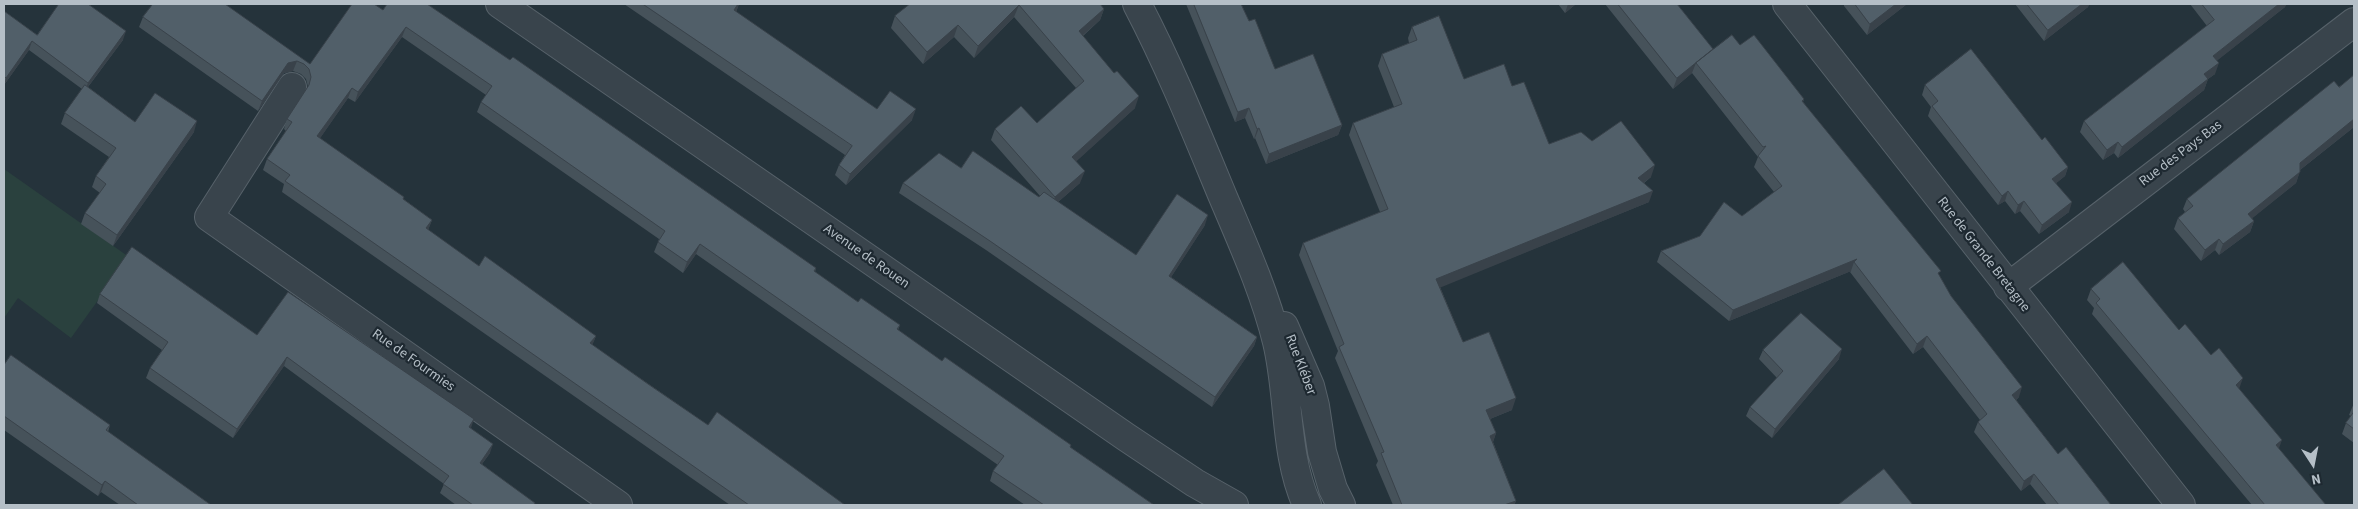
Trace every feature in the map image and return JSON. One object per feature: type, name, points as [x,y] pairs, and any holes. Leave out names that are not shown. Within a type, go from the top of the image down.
[{"type":"street","name":"Avenue de Rouen","points":[[500,4],[1126,438],[1195,483],[1234,505]]},
{"type":"street","name":"Rue Kléber","points":[[1137,4],[1163,53],[1237,231],[1277,342],[1292,458],[1307,505]]},
{"type":"street","name":"Rue de Grande Bretagne","points":[[1787,4],[2181,505]]},
{"type":"street","name":"Rue des Pays Bas","points":[[2008,287],[2354,22]]},
{"type":"street","name":"Rue de Fourmies","points":[[292,87],[209,217],[610,503]]},
{"type":"street","name":"Rue Kléber","points":[[1237,231],[1304,369],[1315,406],[1324,460],[1333,489],[1341,505]]},
{"type":"green space","points":[[4,169],[129,257],[71,338],[18,298],[4,318]]},
{"type":"building","points":[[59,4],[88,4],[126,31],[88,83],[32,41],[6,78],[4,76],[4,11],[37,35]]},
{"type":"building","points":[[153,4],[225,4],[310,64],[352,4],[374,4],[383,10],[387,4],[427,4],[510,60],[513,57],[816,268],[814,271],[858,302],[861,298],[900,325],[897,329],[942,361],[945,357],[1154,505],[1044,505],[993,471],[1004,456],[700,244],[687,262],[658,242],[665,231],[481,102],[492,86],[406,27],[358,92],[352,88],[317,136],[404,197],[403,199],[432,220],[426,228],[479,266],[485,256],[596,336],[590,343],[648,384],[708,425],[717,412],[845,505],[749,505],[285,181],[290,175],[267,159],[292,122],[287,119],[309,85],[311,77],[309,69],[304,64],[297,61],[288,63],[262,101],[143,17]]},
{"type":"building","points":[[643,4],[738,4],[734,10],[877,109],[890,91],[916,109],[850,174],[839,165],[852,146]]},
{"type":"building","points":[[910,4],[1100,4],[1104,9],[1079,31],[1114,73],[1117,71],[1139,96],[1072,157],[1085,171],[1055,197],[995,129],[1021,106],[1037,123],[1084,81],[1019,5],[978,46],[958,25],[927,52],[895,16]]},
{"type":"building","points":[[1194,4],[1241,4],[1249,21],[1255,19],[1275,69],[1313,54],[1342,125],[1269,154],[1249,108],[1238,112]]},
{"type":"building","points":[[1618,4],[1677,4],[1713,49],[1677,78]]},
{"type":"building","points":[[1855,4],[1896,4],[1870,24]]},
{"type":"building","points":[[2027,4],[2082,4],[2048,30]]},
{"type":"building","points":[[2202,4],[2279,4],[2213,56],[2219,63],[2204,74],[2208,79],[2122,147],[2118,142],[2107,150],[2084,121],[2214,20]]},
{"type":"building","points":[[1439,16],[1464,79],[1504,64],[1512,86],[1524,82],[1549,144],[1581,132],[1592,141],[1621,121],[1655,165],[1638,178],[1653,191],[1436,279],[1463,342],[1489,332],[1516,398],[1486,410],[1496,433],[1490,436],[1516,501],[1504,505],[1402,505],[1381,453],[1384,452],[1339,347],[1344,344],[1303,243],[1388,209],[1353,123],[1402,104],[1382,54],[1417,40],[1412,27]]},
{"type":"building","points":[[1732,35],[1740,45],[1754,35],[1804,99],[1802,101],[1941,271],[1938,273],[1951,296],[2022,387],[2012,395],[2058,454],[2066,447],[2111,505],[2059,505],[2034,474],[2024,481],[1978,422],[1987,414],[1927,336],[1917,344],[1854,262],[1857,259],[1733,310],[1661,251],[1700,236],[1724,202],[1742,216],[1782,186],[1758,156],[1766,146],[1763,147],[1696,63]]},
{"type":"building","points":[[1971,49],[2042,140],[2045,137],[2068,167],[2052,179],[2072,202],[2042,225],[2024,201],[2018,205],[2008,191],[2002,196],[1932,106],[1938,101],[1925,85]]},
{"type":"building","points":[[2353,76],[2354,119],[2300,163],[2300,172],[2248,214],[2254,221],[2223,244],[2219,239],[2205,250],[2178,218],[2193,206],[2187,199],[2334,81],[2339,87]]},
{"type":"building","points":[[85,85],[135,122],[155,93],[197,121],[117,235],[85,213],[106,184],[96,176],[116,148],[65,113]]},
{"type":"building","points":[[973,151],[1039,197],[1044,192],[1136,255],[1177,194],[1208,215],[1169,276],[1257,337],[1215,397],[903,183],[939,153],[961,168]]},
{"type":"building","points":[[132,247],[257,335],[288,292],[474,419],[469,427],[493,444],[480,463],[535,503],[534,505],[473,505],[443,484],[449,476],[287,357],[237,429],[150,368],[168,342],[100,294]]},
{"type":"building","points":[[2123,262],[2179,330],[2185,324],[2211,355],[2219,348],[2243,378],[2236,385],[2282,440],[2276,445],[2326,505],[2265,505],[2096,303],[2100,299],[2091,289]]},
{"type":"building","points":[[1801,313],[1842,349],[1775,429],[1750,407],[1783,371],[1763,350]]},
{"type":"building","points":[[11,355],[110,425],[106,430],[211,505],[138,505],[105,481],[102,485],[4,416],[4,365]]},
{"type":"building","points":[[2354,412],[2354,429],[2346,423]]},
{"type":"building","points":[[1884,469],[1913,505],[1838,505]]}]
